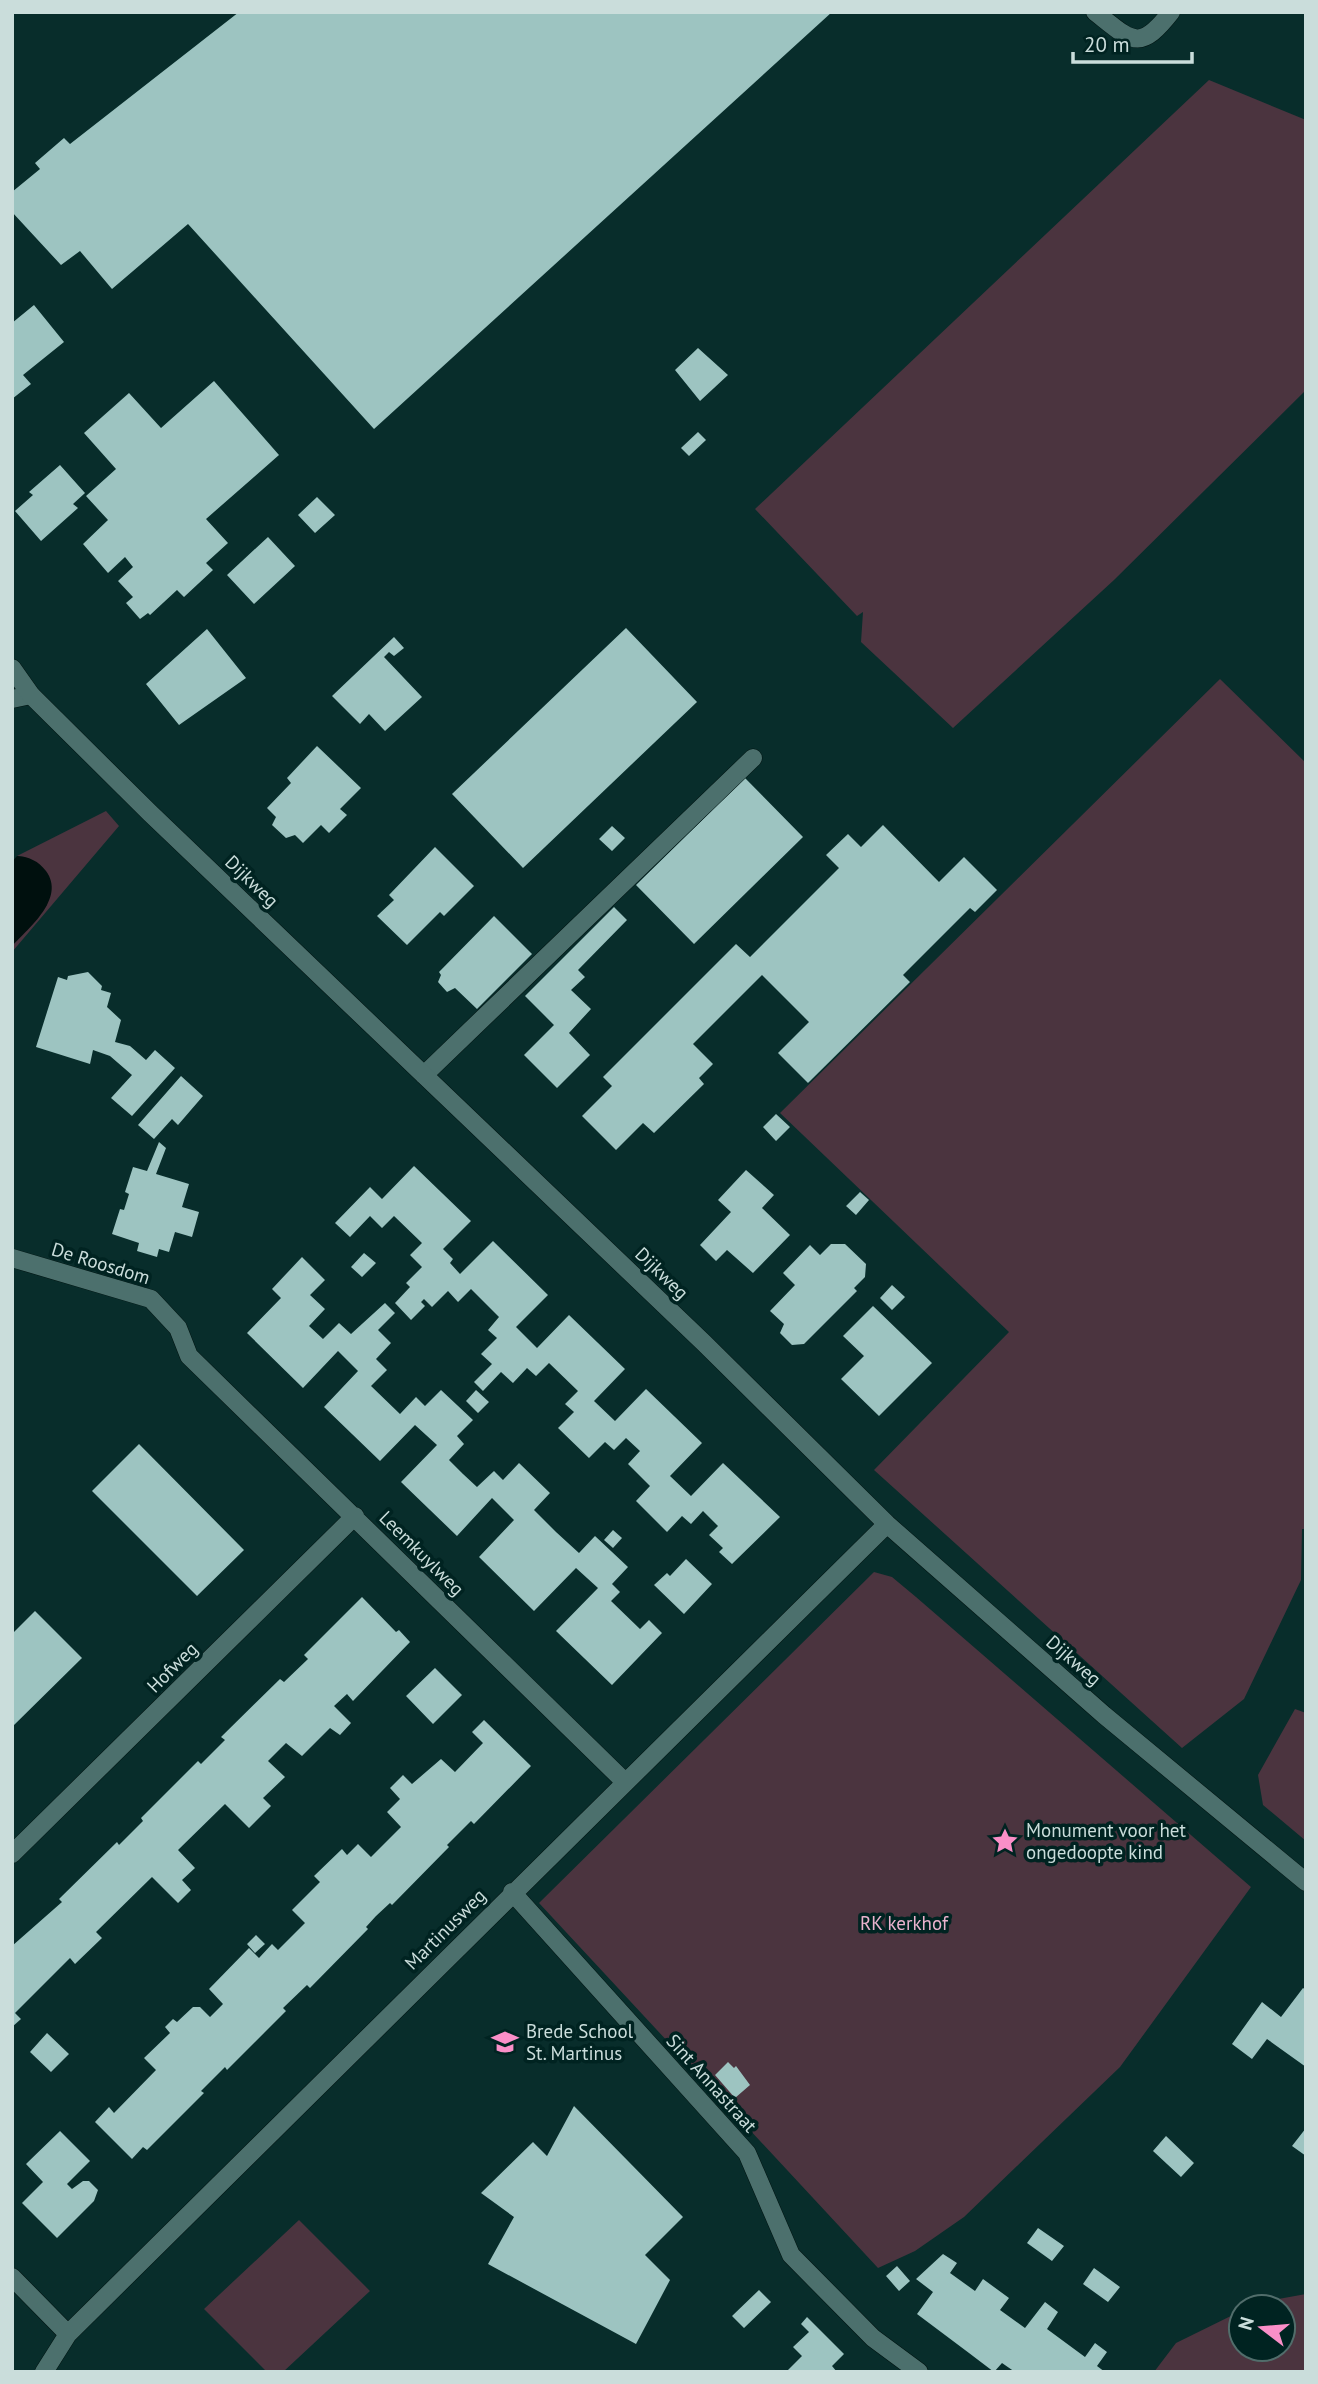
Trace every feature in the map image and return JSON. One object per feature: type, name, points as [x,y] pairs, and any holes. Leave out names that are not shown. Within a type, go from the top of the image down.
[{"type":"street","points":[[1095,12],[1122,33],[1144,39],[1153,35],[1171,12]]},
{"type":"street","name":"Dijkweg","points":[[12,668],[31,695],[704,1343],[887,1524],[1104,1715],[1306,1882]]},
{"type":"street","points":[[12,699],[31,695]]},
{"type":"street","points":[[424,1075],[753,758]]},
{"type":"street","name":"De Roosdom","points":[[12,1258],[151,1299],[177,1328],[190,1356]]},
{"type":"street","name":"Leemkuylweg","points":[[190,1356],[624,1781]]},
{"type":"street","name":"Hofweg","points":[[14,1849],[355,1516]]},
{"type":"street","name":"Martinusweg","points":[[44,2372],[68,2334],[624,1781],[887,1524]]},
{"type":"street","name":"Sint Annastraat","points":[[512,1892],[747,2153],[791,2255],[873,2338],[919,2372]]},
{"type":"street","points":[[12,2277],[68,2334]]},
{"type":"green space","points":[[1209,80],[1306,120],[1306,390],[1114,580],[953,728],[861,642],[863,612],[857,616],[755,509]]},
{"type":"green space","points":[[1220,679],[1306,763],[1306,1529],[1302,1529],[1301,1580],[1244,1699],[1182,1748],[874,1470],[1009,1332],[780,1113]]},
{"type":"green space","points":[[106,811],[119,826],[12,952],[12,946],[47,905],[25,857],[17,856]]},
{"type":"green space","name":"RK kerkhof","points":[[874,1572],[892,1577],[916,1597],[1251,1887],[1120,2067],[964,2217],[915,2251],[878,2268],[539,1903]]},
{"type":"green space","points":[[1295,1709],[1306,1713],[1306,1841],[1263,1805],[1258,1775]]},
{"type":"green space","points":[[299,2220],[370,2291],[283,2372],[267,2372],[204,2309]]},
{"type":"green space","points":[[1306,2294],[1306,2372],[1154,2372],[1176,2343],[1227,2318],[1227,2363],[1297,2363],[1297,2296]]},
{"type":"shaded area","points":[[17,856],[33,860],[46,871],[52,892],[43,912],[12,946],[12,862]]},
{"type":"building","points":[[239,12],[832,12],[374,429],[188,224],[112,289],[80,251],[61,265],[12,212],[12,192],[40,169],[35,163],[64,138],[70,144]]},
{"type":"building","points":[[34,305],[64,342],[23,375],[31,384],[12,399],[12,323]]},
{"type":"building","points":[[698,348],[728,375],[700,401],[675,370]]},
{"type":"building","points":[[214,381],[279,455],[206,519],[228,543],[206,563],[213,570],[184,597],[177,590],[150,615],[148,613],[140,619],[126,603],[133,597],[118,581],[133,567],[125,557],[108,573],[83,544],[108,520],[86,496],[116,469],[84,433],[129,393],[161,428]]},
{"type":"building","points":[[698,432],[706,440],[689,456],[681,448]]},
{"type":"building","points":[[60,465],[85,493],[73,504],[78,508],[41,541],[15,511],[33,495],[29,492]]},
{"type":"building","points":[[317,497],[335,515],[315,533],[298,515]]},
{"type":"building","points":[[268,537],[295,566],[254,604],[227,575]]},
{"type":"building","points":[[626,628],[697,702],[523,868],[452,794]]},
{"type":"building","points":[[207,629],[246,678],[179,725],[146,684]]},
{"type":"building","points":[[394,637],[404,648],[394,656],[389,652],[384,657],[422,697],[385,731],[369,714],[360,724],[332,696]]},
{"type":"building","points":[[317,746],[361,788],[340,809],[347,815],[329,833],[321,825],[303,843],[295,835],[286,838],[272,825],[276,817],[267,808],[291,783],[287,778]]},
{"type":"building","points":[[745,778],[803,837],[694,944],[636,885]]},
{"type":"building","points":[[883,825],[939,882],[964,857],[997,890],[975,912],[970,908],[903,975],[910,982],[808,1083],[778,1053],[809,1022],[762,975],[693,1044],[713,1064],[699,1078],[704,1084],[654,1133],[643,1123],[616,1150],[582,1116],[612,1086],[603,1077],[736,944],[750,957],[839,868],[826,855],[848,834],[861,847]]},
{"type":"building","points":[[612,826],[625,838],[612,851],[599,839]]},
{"type":"building","points":[[435,847],[474,886],[444,916],[440,912],[407,945],[377,916],[394,900],[389,895]]},
{"type":"building","points":[[614,907],[627,920],[578,970],[585,977],[571,990],[591,1009],[569,1033],[590,1055],[557,1088],[524,1055],[554,1025],[525,996]]},
{"type":"building","points":[[494,916],[532,954],[477,1009],[455,988],[447,992],[438,982],[441,975],[439,972]]},
{"type":"building","points":[[88,972],[102,986],[101,990],[111,993],[107,1007],[121,1020],[115,1042],[130,1046],[146,1060],[155,1050],[175,1068],[132,1116],[111,1098],[132,1075],[110,1056],[93,1050],[90,1064],[36,1047],[58,977],[67,980],[68,976]]},
{"type":"building","points":[[181,1076],[203,1096],[178,1125],[172,1119],[154,1139],[138,1125]]},
{"type":"building","points":[[776,1114],[790,1127],[776,1141],[763,1127]]},
{"type":"building","points":[[159,1142],[166,1148],[156,1174],[189,1184],[182,1207],[199,1212],[192,1237],[175,1232],[169,1252],[159,1249],[157,1257],[137,1251],[139,1243],[112,1234],[120,1209],[124,1210],[129,1194],[125,1192],[133,1167],[147,1171]]},
{"type":"building","points":[[414,1166],[471,1221],[443,1249],[453,1259],[450,1263],[460,1274],[493,1241],[548,1295],[516,1327],[537,1348],[569,1315],[625,1369],[594,1401],[615,1421],[646,1389],[702,1443],[670,1476],[691,1496],[723,1463],[780,1517],[732,1564],[719,1552],[723,1548],[709,1535],[718,1526],[703,1511],[691,1524],[682,1516],[667,1532],[636,1501],[650,1486],[628,1464],[640,1451],[626,1438],[614,1450],[605,1442],[589,1458],[558,1428],[574,1412],[565,1404],[578,1391],[549,1363],[536,1376],[527,1368],[513,1383],[501,1372],[483,1391],[474,1382],[492,1364],[481,1354],[497,1338],[488,1330],[499,1317],[471,1289],[458,1302],[448,1291],[432,1307],[424,1299],[421,1302],[425,1306],[411,1320],[395,1303],[410,1287],[406,1283],[422,1267],[410,1255],[422,1243],[394,1216],[382,1228],[370,1216],[350,1237],[335,1223],[370,1187],[382,1199]]},
{"type":"building","points":[[746,1170],[774,1195],[762,1208],[790,1235],[753,1273],[727,1250],[716,1261],[700,1245],[731,1212],[718,1200]]},
{"type":"building","points":[[860,1192],[869,1200],[856,1215],[846,1206]]},
{"type":"building","points":[[831,1244],[845,1244],[866,1264],[865,1277],[854,1288],[857,1291],[804,1344],[792,1345],[780,1333],[784,1324],[770,1311],[795,1285],[783,1273],[810,1245],[820,1255]]},
{"type":"building","points":[[364,1253],[376,1263],[362,1277],[351,1267]]},
{"type":"building","points":[[302,1257],[325,1280],[310,1295],[325,1309],[309,1326],[323,1339],[339,1323],[351,1334],[385,1303],[395,1313],[378,1330],[391,1343],[376,1359],[387,1370],[371,1386],[400,1414],[416,1397],[425,1406],[441,1390],[473,1420],[457,1436],[464,1444],[449,1460],[463,1474],[477,1487],[494,1471],[503,1480],[519,1463],[550,1493],[534,1510],[556,1532],[579,1553],[595,1536],[628,1567],[612,1584],[620,1592],[611,1601],[640,1629],[649,1620],[662,1633],[612,1685],[556,1631],[598,1588],[576,1568],[534,1611],[479,1557],[514,1520],[492,1498],[457,1536],[401,1482],[437,1445],[415,1425],[380,1461],[324,1407],[358,1371],[338,1351],[303,1388],[247,1333],[281,1298],[272,1289]]},
{"type":"building","points":[[892,1285],[905,1297],[892,1310],[880,1298]]},
{"type":"building","points":[[873,1306],[932,1363],[879,1416],[841,1379],[864,1356],[843,1336]]},
{"type":"building","points":[[476,1390],[489,1402],[478,1413],[466,1401]]},
{"type":"building","points":[[139,1444],[244,1550],[197,1596],[92,1491]]},
{"type":"building","points":[[613,1530],[622,1538],[613,1548],[604,1540]]},
{"type":"building","points":[[686,1559],[712,1584],[684,1614],[654,1585],[667,1573],[670,1576]]},
{"type":"building","points":[[362,1597],[396,1632],[399,1630],[410,1642],[353,1701],[347,1694],[334,1706],[351,1723],[340,1735],[330,1728],[302,1756],[286,1743],[268,1761],[285,1777],[263,1798],[271,1806],[249,1828],[225,1804],[178,1850],[195,1868],[182,1880],[191,1890],[178,1903],[152,1877],[96,1932],[102,1938],[75,1964],[70,1958],[15,2013],[21,2019],[12,2027],[12,1946],[62,1902],[59,1899],[117,1842],[119,1845],[143,1821],[141,1818],[198,1761],[201,1764],[225,1740],[221,1737],[280,1679],[284,1682],[308,1659],[304,1655]]},
{"type":"building","points":[[35,1611],[82,1658],[12,1727],[12,1634]]},
{"type":"building","points":[[435,1668],[462,1695],[433,1724],[406,1696]]},
{"type":"building","points":[[484,1720],[531,1766],[474,1824],[471,1821],[447,1845],[449,1847],[392,1905],[390,1903],[376,1916],[366,1927],[368,1929],[310,1988],[307,1985],[283,2008],[286,2011],[227,2070],[225,2067],[201,2091],[204,2093],[147,2150],[143,2147],[132,2159],[95,2122],[109,2107],[114,2113],[156,2070],[144,2058],[170,2033],[165,2027],[173,2019],[177,2022],[193,2007],[200,2007],[210,2017],[223,2004],[209,1989],[249,1948],[259,1958],[272,1944],[278,1950],[305,1923],[292,1910],[320,1882],[314,1876],[342,1849],[347,1855],[358,1844],[371,1857],[401,1827],[387,1812],[400,1799],[390,1788],[403,1775],[412,1784],[441,1759],[455,1772],[483,1743],[472,1732]]},
{"type":"building","points":[[256,1935],[265,1944],[255,1953],[247,1944]]},
{"type":"building","points":[[1303,1988],[1306,1990],[1306,2067],[1267,2039],[1252,2059],[1232,2044],[1262,2002],[1281,2017]]},
{"type":"building","points":[[47,2033],[69,2054],[51,2072],[30,2052]]},
{"type":"building","points":[[728,2062],[734,2068],[736,2066],[750,2085],[735,2098],[715,2075]]},
{"type":"building","points":[[574,2106],[683,2217],[645,2255],[670,2280],[636,2344],[488,2264],[514,2217],[481,2193],[533,2142],[547,2156]]},
{"type":"building","points":[[1306,2128],[1306,2156],[1292,2146]]},
{"type":"building","points":[[60,2131],[90,2161],[67,2184],[72,2189],[83,2181],[89,2181],[98,2190],[94,2201],[57,2238],[22,2203],[43,2182],[26,2164]]},
{"type":"building","points":[[1166,2136],[1194,2163],[1181,2177],[1153,2151]]},
{"type":"building","points":[[1038,2228],[1064,2246],[1052,2261],[1027,2243]]},
{"type":"building","points":[[943,2254],[957,2263],[950,2273],[975,2291],[983,2279],[1009,2298],[1000,2310],[1025,2328],[1045,2302],[1058,2312],[1047,2329],[1085,2357],[1095,2343],[1107,2352],[1097,2366],[1105,2372],[1015,2372],[1002,2363],[994,2372],[917,2314],[933,2292],[916,2279]]},
{"type":"building","points":[[897,2266],[910,2281],[899,2291],[886,2276]]},
{"type":"building","points":[[1094,2268],[1120,2287],[1108,2302],[1083,2284]]},
{"type":"building","points":[[759,2290],[771,2302],[744,2328],[732,2316]]},
{"type":"building","points":[[807,2317],[844,2354],[832,2366],[837,2372],[786,2372],[802,2356],[793,2347],[809,2332],[801,2324]]},
{"type":"place","name":"Monument voor het ongedoopte kind","points":[[1005,1841]]},
{"type":"place","name":"Brede School St. Martinus","points":[[505,2042]]}]
